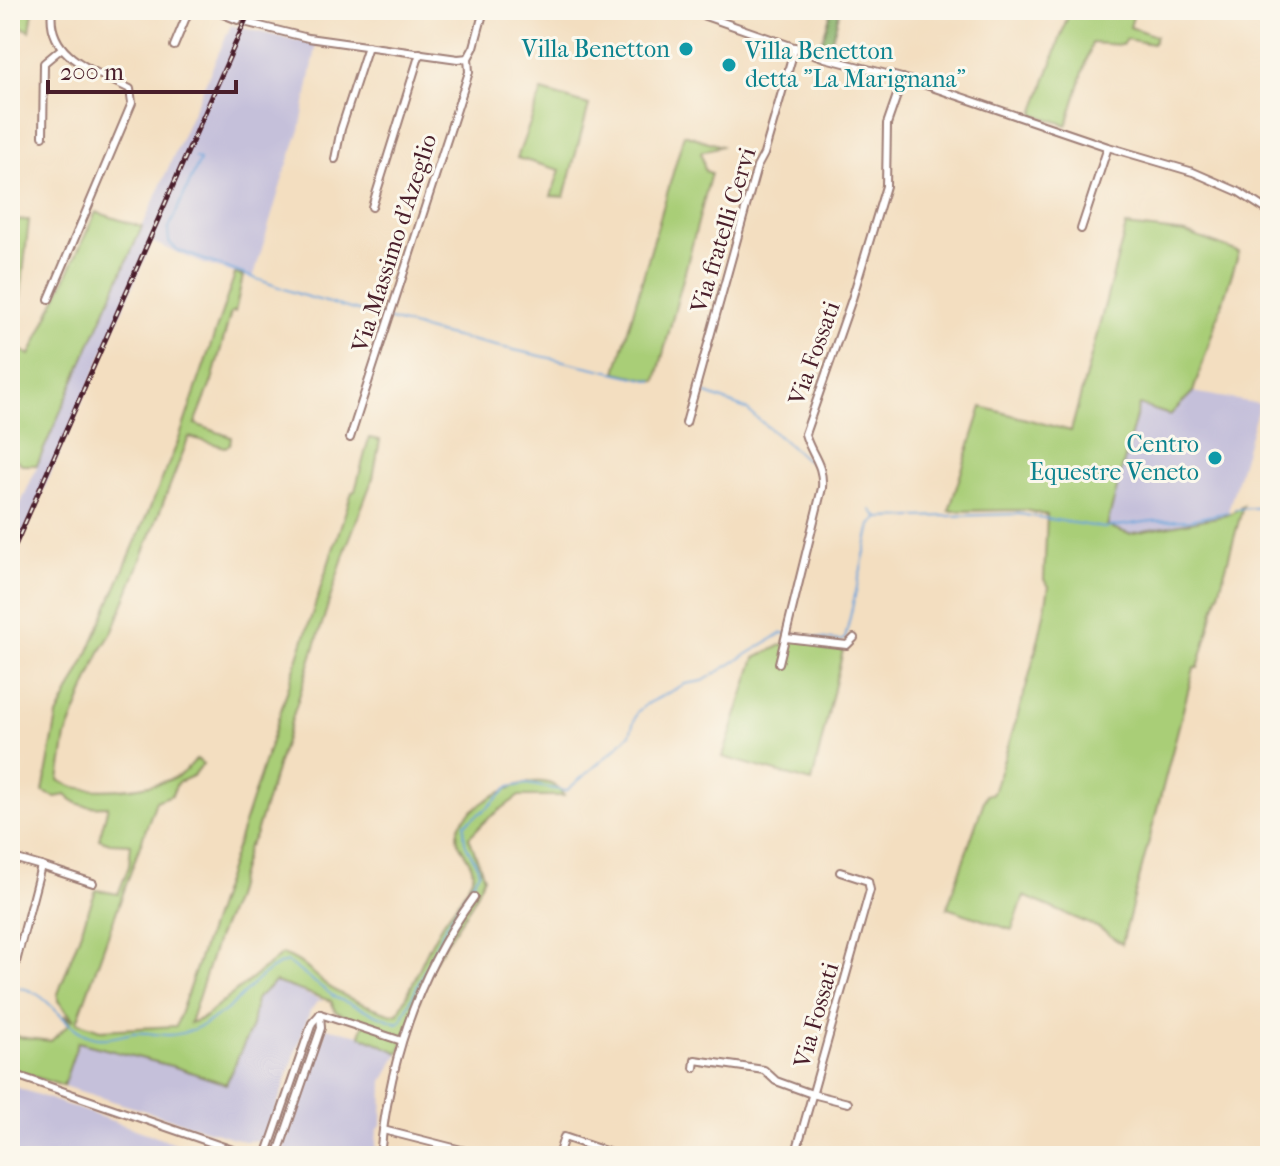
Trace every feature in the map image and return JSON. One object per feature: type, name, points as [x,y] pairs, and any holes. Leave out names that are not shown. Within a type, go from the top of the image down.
[{"type":"street","points":[[49,299],[132,103],[130,89],[88,69],[65,53],[53,35],[52,10]]},
{"type":"street","points":[[174,46],[189,10]]},
{"type":"street","points":[[213,10],[238,20]]},
{"type":"street","name":"Via Massimo d'Azeglio","points":[[350,438],[469,72],[468,58],[484,10]]},
{"type":"street","points":[[688,10],[856,67],[903,78],[1207,177],[1239,192],[1270,212]]},
{"type":"street","points":[[248,23],[293,36],[448,59],[468,58]]},
{"type":"street","points":[[335,159],[341,129],[368,46]]},
{"type":"street","name":"Via fratelli Cervi","points":[[686,423],[757,167],[764,154],[795,47]]},
{"type":"street","points":[[43,136],[44,63],[62,48]]},
{"type":"street","points":[[372,207],[420,53]]},
{"type":"street","name":"Via Fossati","points":[[779,663],[822,488],[823,472],[808,446],[805,434],[852,299],[886,186],[887,124],[903,78]]},
{"type":"street","points":[[1081,229],[1108,147]]},
{"type":"street","points":[[787,635],[847,645],[854,638]]},
{"type":"street","points":[[10,857],[93,883]]},
{"type":"street","points":[[10,985],[41,866]]},
{"type":"street","name":"Via Fossati","points":[[795,1156],[870,890],[868,881],[840,872]]},
{"type":"street","points":[[380,1156],[402,1041],[429,972],[455,922],[474,897]]},
{"type":"street","points":[[320,1014],[402,1041]]},
{"type":"street","points":[[266,1156],[312,1023],[320,1014]]},
{"type":"street","points":[[277,1156],[321,1028],[320,1014]]},
{"type":"street","name":"Via Fossati","points":[[694,1068],[695,1060],[764,1070],[776,1081],[848,1103]]},
{"type":"street","points":[[10,1073],[250,1156]]},
{"type":"street","points":[[383,1130],[485,1156]]},
{"type":"street","points":[[558,1156],[564,1137],[620,1156]]},
{"type":"shaded area","points":[[231,25],[317,43],[300,130],[253,279],[204,264],[152,242],[10,566],[10,528]]},
{"type":"shaded area","points":[[1193,392],[1259,404],[1227,515],[1129,534],[1107,526],[1139,404],[1170,414]]},
{"type":"shaded area","points":[[275,982],[324,1001],[318,1001],[310,1011],[265,1140],[244,1141],[63,1086],[77,1042],[175,1067],[226,1084],[252,1026],[256,999]]},
{"type":"shaded area","points":[[326,1028],[360,1035],[399,1053],[383,1081],[382,1124],[377,1131],[375,1156],[281,1156]]},
{"type":"shaded area","points":[[10,1085],[212,1156],[10,1156]]},
{"type":"green space","points":[[10,10],[33,10],[30,31],[10,21]]},
{"type":"green space","points":[[832,10],[840,10],[829,50],[820,47]]},
{"type":"green space","points":[[1070,10],[1135,10],[1130,27],[1156,36],[1153,44],[1126,39],[1122,45],[1092,43],[1067,125],[1034,114]]},
{"type":"green space","points":[[542,91],[589,105],[564,197],[551,196],[560,170],[517,158]]},
{"type":"green space","points":[[684,134],[721,146],[701,152],[705,171],[711,173],[656,381],[616,372]]},
{"type":"green space","points":[[96,212],[142,227],[37,465],[23,465],[15,459],[10,461],[11,221],[29,220],[15,347],[30,355]]},
{"type":"green space","points":[[1126,226],[1186,233],[1239,252],[1193,392],[1170,415],[1139,405],[1107,526],[1129,534],[1227,515],[1243,506],[1198,668],[1194,668],[1122,944],[1099,928],[1024,896],[1012,930],[947,908],[986,795],[993,793],[1032,665],[1049,586],[1044,580],[1047,515],[1025,510],[949,511],[982,407],[1071,431]]},
{"type":"green space","points":[[235,274],[243,276],[235,312],[231,312],[212,381],[195,424],[231,437],[230,445],[225,447],[189,437],[113,631],[100,652],[66,736],[59,780],[101,790],[136,787],[178,776],[197,759],[203,764],[193,776],[177,783],[172,795],[156,801],[77,1022],[100,1030],[176,1026],[352,492],[355,491],[369,438],[380,440],[373,478],[346,548],[255,836],[247,849],[233,901],[218,936],[190,1023],[203,1018],[282,954],[299,962],[330,988],[347,997],[392,1014],[398,1013],[433,939],[472,877],[473,870],[457,836],[463,820],[497,794],[528,783],[543,782],[555,786],[564,796],[519,796],[469,837],[484,877],[471,905],[433,963],[399,1053],[360,1035],[364,1023],[336,1012],[331,1001],[275,982],[256,999],[252,1026],[226,1084],[175,1067],[78,1042],[63,1086],[10,1069],[10,1029],[18,1037],[51,1041],[70,1023],[64,1015],[74,1020],[58,1001],[58,994],[96,890],[118,894],[129,866],[131,844],[99,839],[108,806],[86,806],[66,795],[55,797],[43,792],[57,716],[86,658],[178,442]]},
{"type":"green space","points":[[786,637],[844,646],[812,782],[723,757],[755,658],[784,644]]},
{"type":"waterway","points":[[195,158],[200,160],[168,230],[169,242],[177,250],[301,295],[433,332],[653,381]]},
{"type":"waterway","points":[[699,391],[746,409],[814,466]]},
{"type":"waterway","points":[[1235,509],[1270,507]]},
{"type":"waterway","points":[[871,510],[878,517]]},
{"type":"waterway","points":[[11,988],[36,993],[73,1027],[97,1038],[133,1033],[170,1035],[192,1030],[213,1019],[262,976],[287,962],[336,998],[397,1023],[401,1021],[443,931],[479,872],[466,846],[465,824],[509,787],[527,784],[566,791],[630,734],[637,712],[647,704],[685,684],[703,681],[782,633],[840,641],[845,639],[871,525],[879,518],[1019,514],[1104,528],[1152,521],[1189,520],[1228,512]]},
{"type":"railway","points":[[10,557],[250,10]]},
{"type":"place","name":"Villa Benetton","points":[[686,49]]},
{"type":"place","name":"Villa Benetton detta \"La Marignana\"","points":[[729,65]]},
{"type":"place","name":"Centro Equestre Veneto","points":[[1215,458]]}]
